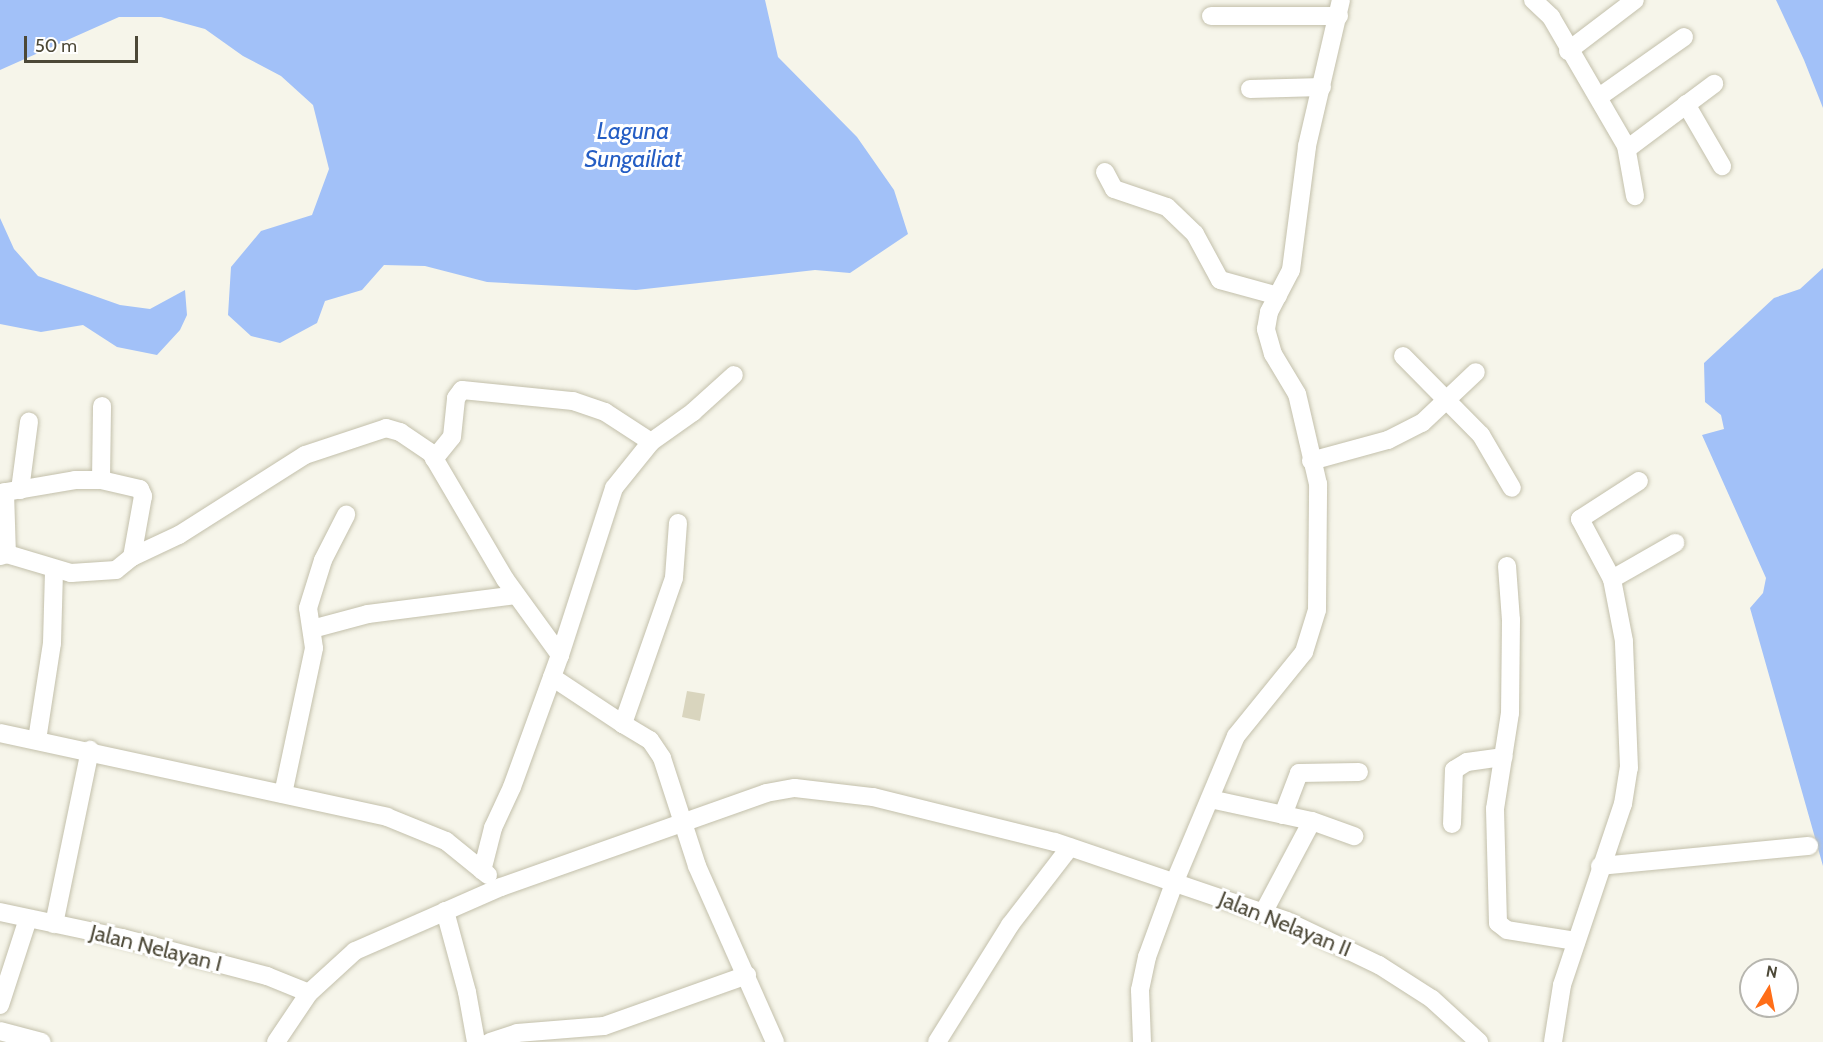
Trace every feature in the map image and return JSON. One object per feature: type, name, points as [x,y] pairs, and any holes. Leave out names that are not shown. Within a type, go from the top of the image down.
[{"type":"street","points":[[1569,51],[1635,0]]},
{"type":"street","points":[[1537,1],[1599,97],[1627,149],[1635,196]]},
{"type":"street","points":[[1142,1042],[1140,990],[1148,957],[1175,881],[1240,728],[1291,669],[1310,639],[1320,597],[1318,484],[1297,394],[1268,342],[1269,312],[1291,270],[1307,146],[1340,8],[1211,16]]},
{"type":"street","points":[[1599,97],[1684,37]]},
{"type":"street","points":[[1627,149],[1714,84]]},
{"type":"street","points":[[1250,90],[1322,87]]},
{"type":"street","points":[[1686,104],[1722,166]]},
{"type":"street","points":[[1104,172],[1114,189],[1167,207],[1195,234],[1220,280],[1278,296]]},
{"type":"street","points":[[1403,356],[1481,435],[1512,488]]},
{"type":"street","points":[[1311,461],[1388,440],[1422,423],[1476,372]]},
{"type":"street","points":[[482,871],[493,828],[560,655],[614,489],[651,442],[693,412],[734,375]]},
{"type":"street","points":[[427,451],[452,437],[456,398],[462,390],[573,401],[605,412],[651,442]]},
{"type":"street","points":[[100,480],[102,406]]},
{"type":"street","points":[[29,422],[8,492],[4,555],[54,570],[90,573],[116,570],[132,557],[179,536],[305,454],[386,428],[427,451],[516,595],[560,655]]},
{"type":"street","points":[[8,492],[75,480],[100,480],[142,492],[132,557]]},
{"type":"street","points":[[1553,1042],[1562,985],[1600,866],[1623,804],[1629,768],[1624,640],[1612,579],[1580,519],[1639,482]]},
{"type":"street","points":[[283,794],[314,648],[307,612],[320,570],[346,515]]},
{"type":"street","points":[[623,724],[674,578],[678,523]]},
{"type":"street","points":[[1612,579],[1675,543]]},
{"type":"street","points":[[1507,566],[1511,643],[1504,757],[1496,809],[1498,923],[1507,930],[1576,941]]},
{"type":"street","points":[[37,740],[52,643],[54,570]]},
{"type":"street","points":[[312,629],[346,618],[414,606],[516,595]]},
{"type":"street","points":[[552,677],[650,740],[662,758],[681,823],[775,1042]]},
{"type":"street","points":[[0,733],[90,750],[396,820],[446,841],[501,887]]},
{"type":"street","points":[[54,924],[90,750]]},
{"type":"street","points":[[1452,824],[1454,770],[1467,762],[1504,757]]},
{"type":"street","points":[[1283,815],[1299,773],[1359,772]]},
{"type":"street","name":"Jalan Nelayan II","points":[[276,1042],[309,993],[355,951],[501,887],[766,793],[821,789],[934,810],[1063,845],[1175,881],[1263,913],[1379,965],[1432,999],[1479,1042]]},
{"type":"street","points":[[1210,799],[1312,821],[1354,836]]},
{"type":"street","points":[[1263,913],[1312,821]]},
{"type":"street","points":[[937,1042],[1063,845]]},
{"type":"street","points":[[1600,866],[1809,846]]},
{"type":"street","points":[[445,911],[467,992],[476,1042]]},
{"type":"street","name":"Jalan Nelayan I","points":[[0,912],[285,982],[309,993]]},
{"type":"street","points":[[0,1005],[28,919]]},
{"type":"street","points":[[490,1042],[518,1033],[604,1026],[747,975]]},
{"type":"street","points":[[0,1031],[42,1042]]},
{"type":"water","name":"Laguna Sungailiat","points":[[0,0],[765,0],[778,57],[857,137],[894,190],[908,234],[850,273],[815,270],[636,290],[487,282],[425,266],[384,265],[362,290],[325,301],[317,323],[280,343],[251,336],[228,315],[231,267],[261,231],[312,215],[329,169],[313,105],[281,76],[243,56],[205,29],[161,17],[119,17],[0,70]]},
{"type":"water","points":[[1776,0],[1823,0],[1823,108],[1804,60]]},
{"type":"water","points":[[0,218],[14,249],[38,276],[120,305],[150,309],[185,290],[187,315],[180,330],[157,355],[117,347],[83,325],[41,332],[0,324]]},
{"type":"water","points":[[1823,268],[1823,866],[1750,608],[1763,593],[1766,578],[1702,435],[1724,429],[1721,415],[1705,402],[1704,363],[1774,298],[1800,289]]},
{"type":"building","points":[[687,691],[705,694],[700,721],[682,717]]}]
